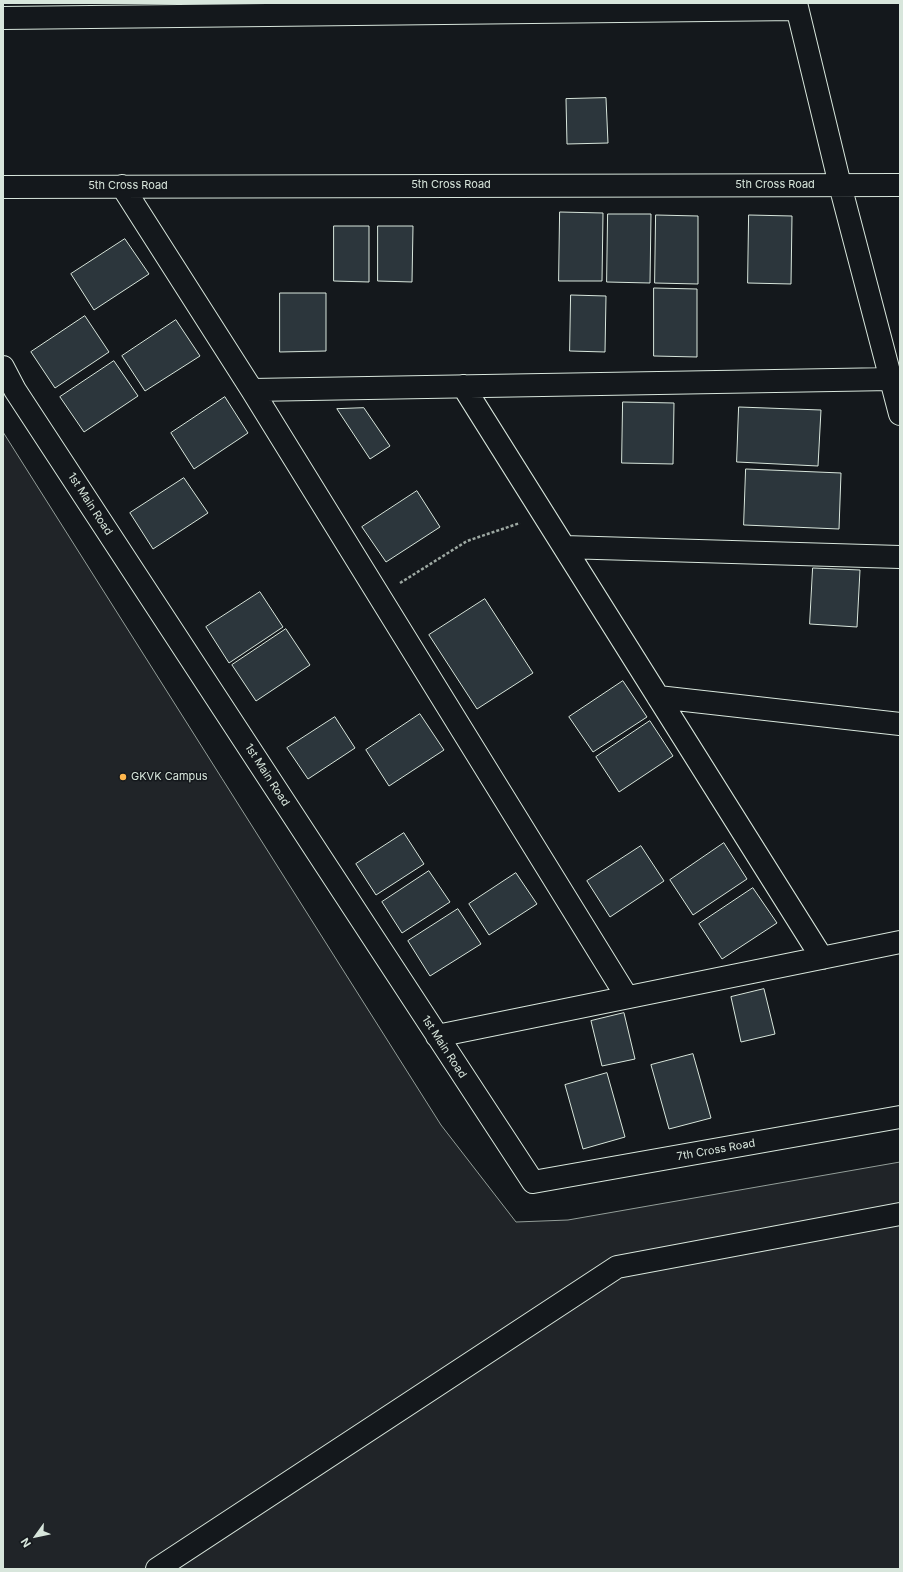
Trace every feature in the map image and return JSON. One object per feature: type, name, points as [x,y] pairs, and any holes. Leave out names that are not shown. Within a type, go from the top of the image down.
[{"type":"street","points":[[10,13],[796,6],[840,185],[900,414]]},
{"type":"street","name":"5th Cross Road","points":[[3,187],[900,185]]},
{"type":"street","points":[[122,186],[252,390],[627,997]]},
{"type":"street","name":"1st Main Road","points":[[3,367],[15,390],[533,1182]]},
{"type":"street","points":[[252,390],[891,379]]},
{"type":"street","points":[[463,386],[822,958]]},
{"type":"street","points":[[564,546],[900,556]]},
{"type":"street","points":[[658,697],[900,724]]},
{"type":"street","points":[[437,1036],[900,942]]},
{"type":"street","name":"7th Cross Road","points":[[533,1182],[900,1117]]},
{"type":"street","points":[[157,1569],[617,1267],[900,1214]]},
{"type":"path","points":[[379,596],[467,541],[544,514]]},
{"type":"shaded area","name":"GKVK Campus","points":[[3,432],[441,1125],[516,1222],[568,1220],[900,1162],[900,1569],[3,1569]]},
{"type":"building","points":[[606,98],[608,143],[567,144],[566,99]]},
{"type":"building","points":[[560,212],[603,213],[602,281],[559,281]]},
{"type":"building","points":[[608,214],[651,214],[650,283],[607,282]]},
{"type":"building","points":[[656,215],[698,216],[698,284],[655,283]]},
{"type":"building","points":[[749,215],[792,216],[791,284],[748,283]]},
{"type":"building","points":[[334,226],[369,226],[369,282],[334,281]]},
{"type":"building","points":[[378,226],[413,226],[412,282],[378,281]]},
{"type":"building","points":[[125,239],[149,274],[94,310],[71,274]]},
{"type":"building","points":[[654,288],[697,289],[697,357],[654,356]]},
{"type":"building","points":[[280,293],[326,293],[326,351],[280,352]]},
{"type":"building","points":[[571,295],[606,296],[605,352],[570,351]]},
{"type":"building","points":[[85,316],[109,352],[55,388],[31,352]]},
{"type":"building","points":[[176,320],[200,356],[145,391],[122,356]]},
{"type":"building","points":[[114,361],[138,396],[84,432],[60,397]]},
{"type":"building","points":[[225,397],[248,433],[194,469],[171,433]]},
{"type":"building","points":[[623,402],[674,403],[673,464],[622,463]]},
{"type":"building","points":[[739,407],[821,410],[818,466],[737,462]]},
{"type":"building","points":[[364,408],[390,446],[370,459],[337,409]]},
{"type":"building","points":[[746,469],[841,473],[839,529],[744,525]]},
{"type":"building","points":[[184,478],[208,513],[153,549],[130,513]]},
{"type":"building","points":[[417,491],[440,527],[386,562],[362,527]]},
{"type":"building","points":[[813,568],[860,570],[857,627],[810,624]]},
{"type":"building","points":[[260,592],[283,627],[229,663],[206,627]]},
{"type":"building","points":[[485,599],[533,673],[477,709],[429,635]]},
{"type":"building","points":[[286,629],[310,665],[256,701],[232,665]]},
{"type":"building","points":[[623,681],[647,717],[593,752],[569,717]]},
{"type":"building","points":[[420,714],[444,750],[389,786],[366,750]]},
{"type":"building","points":[[335,717],[355,748],[308,779],[287,748]]},
{"type":"building","points":[[650,721],[673,756],[619,792],[596,757]]},
{"type":"building","points":[[404,833],[424,864],[376,895],[356,864]]},
{"type":"building","points":[[724,843],[747,879],[693,915],[670,880]]},
{"type":"building","points":[[641,846],[664,881],[610,917],[587,881]]},
{"type":"building","points":[[429,871],[450,902],[402,933],[382,902]]},
{"type":"building","points":[[516,873],[537,904],[489,935],[469,904]]},
{"type":"building","points":[[753,888],[777,923],[722,959],[699,924]]},
{"type":"building","points":[[458,909],[481,944],[430,976],[408,941]]},
{"type":"building","points":[[764,989],[775,1034],[741,1042],[731,997]]},
{"type":"building","points":[[624,1013],[635,1059],[602,1066],[591,1021]]},
{"type":"building","points":[[693,1054],[711,1118],[669,1129],[651,1065]]},
{"type":"building","points":[[607,1073],[625,1137],[583,1149],[565,1085]]},
{"type":"place","name":"GKVK Campus","points":[[123,777]]}]
